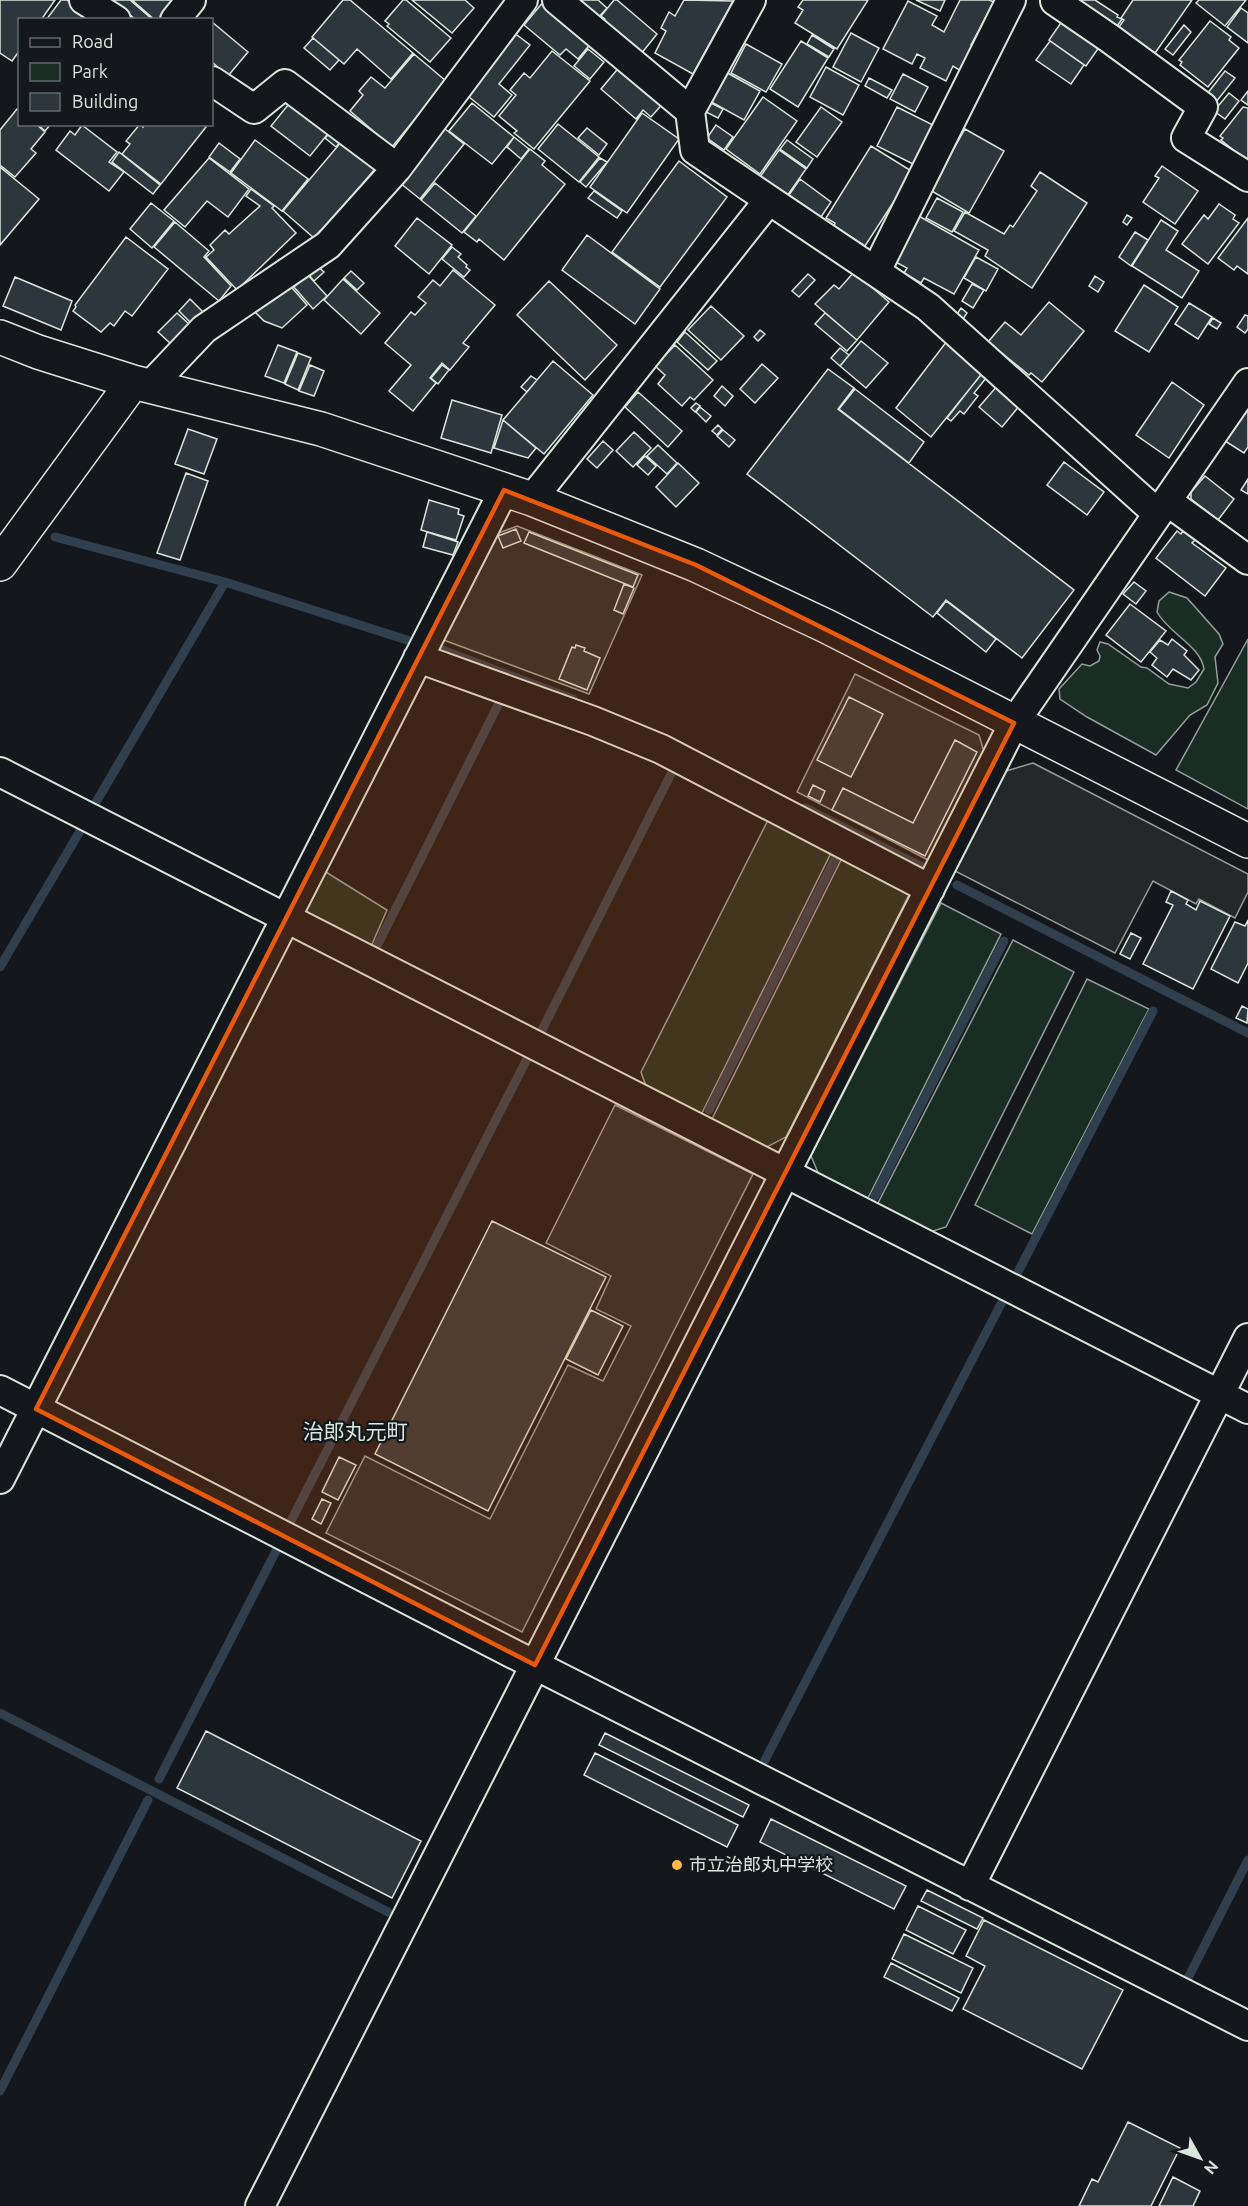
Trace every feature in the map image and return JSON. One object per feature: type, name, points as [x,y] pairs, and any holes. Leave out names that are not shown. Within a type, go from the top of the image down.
[{"type":"street","points":[[84,0],[113,18]]},
{"type":"street","points":[[177,18],[191,0]]},
{"type":"street","points":[[0,564],[142,384],[204,329],[328,245],[397,168],[523,0]]},
{"type":"street","points":[[557,0],[690,111]]},
{"type":"street","points":[[751,0],[690,111],[695,150],[928,307],[1162,508],[1248,560]]},
{"type":"street","points":[[876,270],[1011,0]]},
{"type":"street","points":[[1054,0],[1203,107],[1186,138],[1248,177]]},
{"type":"street","points":[[213,82],[254,109],[285,84],[397,168]]},
{"type":"street","points":[[0,1479],[418,658],[518,495],[769,201]]},
{"type":"street","points":[[0,337],[38,352],[142,384],[321,429],[518,495],[696,565],[826,626],[1248,841]]},
{"type":"street","points":[[260,2206],[1014,723],[1248,383]]},
{"type":"street","points":[[418,658],[593,721],[661,749],[930,889]]},
{"type":"street","points":[[0,772],[1248,1409]]},
{"type":"street","points":[[970,1886],[1248,1338]]},
{"type":"street","points":[[0,1390],[535,1665],[1248,2026]]},
{"type":"highlighted area","points":[[504,490],[696,565],[1014,723],[535,1665],[36,1409]]},
{"type":"green space","points":[[1169,592],[1187,598],[1219,634],[1223,644],[1215,657],[1218,683],[1207,705],[1190,715],[1156,755],[1087,717],[1060,699],[1059,689],[1082,664],[1090,666],[1099,661],[1100,656],[1097,650],[1100,642],[1108,644],[1169,684],[1188,688],[1196,682],[1204,669],[1197,653],[1162,620],[1157,612],[1159,601]]},
{"type":"green space","points":[[1248,639],[1248,809],[1176,770]]},
{"type":"green space","points":[[770,816],[833,849],[700,1117],[648,1092],[641,1072]]},
{"type":"green space","points":[[844,854],[912,889],[786,1137],[761,1150],[710,1123]]},
{"type":"green space","points":[[321,869],[387,910],[369,951],[308,919],[304,902]]},
{"type":"green space","points":[[941,903],[1001,934],[867,1200],[819,1175],[811,1156]]},
{"type":"green space","points":[[1013,940],[1074,972],[946,1227],[930,1232],[877,1205]]},
{"type":"green space","points":[[1087,979],[1149,1009],[1032,1234],[975,1205]]},
{"type":"shaded area","points":[[517,526],[642,575],[589,694],[441,639],[496,534]]},
{"type":"shaded area","points":[[855,674],[979,735],[985,755],[928,860],[797,792]]},
{"type":"shaded area","points":[[1033,763],[1248,874],[1248,892],[1235,918],[1199,899],[1196,904],[1153,881],[1115,953],[955,871],[1006,771]]},
{"type":"shaded area","points":[[615,1105],[753,1174],[522,1632],[326,1533],[365,1456],[490,1519],[568,1365],[603,1381],[631,1326],[596,1309],[611,1276],[546,1243]]},
{"type":"building","points":[[0,0],[55,0],[42,18],[18,18],[18,53],[12,61],[0,53]]},
{"type":"building","points":[[61,0],[67,0],[88,18],[48,18]]},
{"type":"building","points":[[113,0],[130,0],[151,18],[134,18]]},
{"type":"building","points":[[132,0],[177,0],[163,18],[153,18]]},
{"type":"building","points":[[343,0],[350,0],[413,53],[391,79],[357,49],[344,64],[312,37]]},
{"type":"building","points":[[403,0],[406,0],[451,38],[430,62],[387,26],[389,24],[385,21]]},
{"type":"building","points":[[412,0],[465,0],[474,8],[452,33]]},
{"type":"building","points":[[576,0],[598,0],[607,8],[598,18]]},
{"type":"building","points":[[614,0],[617,0],[657,34],[641,54],[602,22],[605,19],[601,16]]},
{"type":"building","points":[[684,0],[733,1],[693,74],[655,53],[666,31],[661,28],[669,12],[675,16]]},
{"type":"building","points":[[803,0],[868,0],[837,49],[795,23],[803,10],[798,7]]},
{"type":"building","points":[[916,0],[945,0],[940,11]]},
{"type":"building","points":[[960,0],[994,2],[971,45],[974,47],[961,71],[953,66],[946,81],[920,68],[925,58],[917,54],[912,64],[883,49],[908,1],[937,16],[932,25],[944,32]]},
{"type":"building","points":[[1072,0],[1095,0],[1122,19],[1113,32]]},
{"type":"building","points":[[1133,0],[1192,0],[1153,56],[1116,31],[1124,20],[1121,18]]},
{"type":"building","points":[[1199,0],[1246,0],[1225,26],[1196,3]]},
{"type":"building","points":[[544,1],[592,42],[578,59],[566,49],[560,55],[524,25]]},
{"type":"building","points":[[1241,8],[1248,13],[1248,43],[1227,27]]},
{"type":"building","points":[[1065,17],[1102,43],[1086,66],[1049,40]]},
{"type":"building","points":[[1210,21],[1231,37],[1229,40],[1239,48],[1208,87],[1180,65],[1182,62],[1179,60]]},
{"type":"building","points":[[213,23],[248,52],[228,76],[213,63]]},
{"type":"building","points":[[1184,25],[1191,32],[1173,55],[1165,49]]},
{"type":"building","points":[[513,32],[530,45],[499,84],[512,95],[494,117],[464,93]]},
{"type":"building","points":[[851,33],[879,48],[861,82],[833,67]]},
{"type":"building","points":[[812,35],[834,49],[829,57],[807,44]]},
{"type":"building","points":[[313,38],[339,60],[330,70],[304,48]]},
{"type":"building","points":[[801,41],[828,58],[798,107],[770,89]]},
{"type":"building","points":[[1050,41],[1084,65],[1071,84],[1036,60]]},
{"type":"building","points":[[746,44],[782,64],[766,92],[731,73]]},
{"type":"building","points":[[588,49],[604,62],[590,79],[574,66]]},
{"type":"building","points":[[552,51],[590,81],[534,149],[514,133],[517,131],[499,116],[516,95],[510,90],[524,73],[530,78]]},
{"type":"building","points":[[414,54],[446,81],[392,147],[350,111],[363,95],[359,91],[371,77],[385,88]]},
{"type":"building","points":[[621,65],[665,101],[651,117],[643,110],[636,119],[601,89]]},
{"type":"building","points":[[826,67],[859,85],[843,115],[810,97]]},
{"type":"building","points":[[722,70],[760,91],[744,120],[706,99]]},
{"type":"building","points":[[1225,71],[1235,78],[1216,102],[1207,94]]},
{"type":"building","points":[[903,74],[928,87],[915,112],[890,99]]},
{"type":"building","points":[[869,78],[892,90],[887,98],[865,86]]},
{"type":"building","points":[[1248,91],[1248,105],[1241,100]]},
{"type":"building","points":[[1229,93],[1239,101],[1225,119],[1214,111]]},
{"type":"building","points":[[763,97],[797,121],[760,174],[726,149]]},
{"type":"building","points":[[292,100],[331,130],[310,156],[271,126]]},
{"type":"building","points":[[709,102],[723,109],[718,118],[704,111]]},
{"type":"building","points":[[472,103],[514,137],[492,164],[449,131]]},
{"type":"building","points":[[821,107],[842,122],[817,157],[796,142]]},
{"type":"building","points":[[897,107],[933,125],[913,164],[877,146]]},
{"type":"building","points":[[1243,107],[1248,108],[1248,162],[1221,140],[1223,138],[1220,136]]},
{"type":"building","points":[[17,109],[18,126],[38,126],[45,132],[31,149],[36,153],[15,177],[0,165],[0,130]]},
{"type":"building","points":[[642,113],[679,139],[627,213],[590,187]]},
{"type":"building","points":[[558,124],[599,157],[579,182],[538,149]]},
{"type":"building","points":[[440,125],[464,144],[420,199],[395,179]]},
{"type":"building","points":[[716,125],[733,137],[724,150],[707,138]]},
{"type":"building","points":[[39,126],[49,126],[45,131]]},
{"type":"building","points":[[83,126],[117,152],[109,162],[124,172],[109,191],[56,150],[70,131],[75,135]]},
{"type":"building","points":[[138,126],[206,127],[161,184],[122,154],[130,144],[126,141]]},
{"type":"building","points":[[587,128],[607,144],[599,155],[578,138]]},
{"type":"building","points":[[965,129],[1004,151],[969,213],[930,190]]},
{"type":"building","points":[[331,132],[341,141],[336,147],[325,138]]},
{"type":"building","points":[[514,137],[529,149],[521,159],[507,147]]},
{"type":"building","points":[[255,140],[308,179],[282,211],[231,173]]},
{"type":"building","points":[[787,140],[813,159],[807,168],[780,149]]},
{"type":"building","points":[[342,141],[375,169],[322,232],[320,231],[314,238],[283,211]]},
{"type":"building","points":[[219,143],[240,159],[230,172],[209,157]]},
{"type":"building","points":[[871,146],[913,172],[865,246],[834,226],[835,223],[826,218]]},
{"type":"building","points":[[530,149],[545,161],[542,165],[565,184],[504,260],[479,239],[477,242],[464,232]]},
{"type":"building","points":[[779,150],[806,169],[787,196],[760,177]]},
{"type":"building","points":[[119,152],[160,185],[153,194],[112,162]]},
{"type":"building","points":[[209,158],[249,189],[228,217],[207,201],[185,227],[164,210]]},
{"type":"building","points":[[600,158],[607,162],[586,187],[580,182]]},
{"type":"building","points":[[679,161],[727,197],[660,287],[612,252]]},
{"type":"building","points":[[1162,166],[1198,191],[1175,224],[1143,202],[1159,178],[1155,176]]},
{"type":"building","points":[[0,167],[39,199],[0,245]]},
{"type":"building","points":[[1040,172],[1087,203],[1032,288],[985,256],[988,250],[954,231],[965,212],[1004,234],[1010,225],[1013,227],[1037,191],[1031,186]]},
{"type":"building","points":[[800,179],[831,202],[821,217],[789,195]]},
{"type":"building","points":[[435,183],[476,216],[462,233],[421,200]]},
{"type":"building","points":[[251,189],[274,206],[272,208],[296,233],[237,290],[206,257],[214,250],[210,245],[225,230],[229,234],[260,206],[246,196]]},
{"type":"building","points":[[594,191],[622,211],[617,218],[588,198]]},
{"type":"building","points":[[937,198],[963,212],[952,232],[926,218]]},
{"type":"building","points":[[151,203],[174,221],[152,248],[130,229]]},
{"type":"building","points":[[1219,204],[1235,215],[1233,219],[1239,223],[1208,264],[1182,244],[1204,215],[1208,219]]},
{"type":"building","points":[[917,215],[979,250],[954,294],[924,278],[921,283],[904,273],[907,268],[892,260]]},
{"type":"building","points":[[1127,215],[1132,218],[1127,225],[1123,222]]},
{"type":"building","points":[[417,218],[452,245],[429,274],[395,246]]},
{"type":"building","points":[[1248,218],[1248,274],[1237,266],[1234,270],[1218,258]]},
{"type":"building","points":[[1161,220],[1178,231],[1166,250],[1199,271],[1182,298],[1132,266]]},
{"type":"building","points":[[175,222],[209,251],[204,257],[231,286],[219,301],[154,247]]},
{"type":"building","points":[[1135,232],[1148,240],[1131,266],[1119,257]]},
{"type":"building","points":[[587,235],[660,289],[635,324],[562,270]]},
{"type":"building","points":[[126,237],[168,269],[132,316],[125,311],[114,326],[110,323],[101,332],[73,311],[75,305]]},
{"type":"building","points":[[452,247],[461,254],[458,257],[470,270],[464,277],[442,259]]},
{"type":"building","points":[[976,257],[998,269],[986,291],[964,278]]},
{"type":"building","points":[[317,266],[324,272],[314,281],[308,274]]},
{"type":"building","points":[[453,270],[495,305],[463,343],[469,347],[450,370],[442,363],[430,378],[436,383],[413,411],[389,391],[411,365],[385,343],[411,312],[415,315],[426,303],[418,297],[433,280],[440,286]]},
{"type":"building","points":[[351,271],[364,283],[357,290],[344,278]]},
{"type":"building","points":[[854,272],[889,302],[857,340],[815,304],[834,285],[839,289]]},
{"type":"building","points":[[808,274],[815,280],[799,297],[792,291]]},
{"type":"building","points":[[308,275],[327,296],[313,309],[294,287]]},
{"type":"building","points":[[1095,276],[1104,282],[1098,292],[1089,286]]},
{"type":"building","points":[[15,277],[72,301],[61,330],[3,306]]},
{"type":"building","points":[[343,279],[380,313],[361,334],[324,300]]},
{"type":"building","points":[[286,281],[307,305],[282,328],[264,321],[254,311]]},
{"type":"building","points":[[549,281],[617,345],[585,380],[517,315]]},
{"type":"building","points":[[972,284],[984,290],[973,308],[962,301]]},
{"type":"building","points":[[1144,285],[1178,307],[1149,352],[1115,331]]},
{"type":"building","points":[[190,299],[206,315],[195,327],[179,311]]},
{"type":"building","points":[[1049,302],[1084,331],[1042,382],[1031,373],[1029,375],[988,342],[1005,322],[1021,335]]},
{"type":"building","points":[[1189,303],[1212,317],[1198,339],[1175,324]]},
{"type":"building","points":[[711,306],[744,336],[721,360],[688,330]]},
{"type":"building","points":[[961,308],[967,313],[963,319],[957,314]]},
{"type":"building","points":[[177,313],[190,325],[171,344],[158,332]]},
{"type":"building","points":[[825,313],[857,340],[847,351],[815,324]]},
{"type":"building","points":[[1245,315],[1248,316],[1248,329],[1245,333],[1237,327]]},
{"type":"building","points":[[1213,318],[1221,323],[1217,329],[1209,324]]},
{"type":"building","points":[[760,330],[765,334],[758,341],[754,337]]},
{"type":"building","points":[[685,332],[717,361],[708,370],[677,342]]},
{"type":"building","points":[[861,341],[888,363],[866,388],[840,366]]},
{"type":"building","points":[[947,341],[984,371],[931,437],[896,408]]},
{"type":"building","points":[[278,345],[297,352],[284,383],[265,376]]},
{"type":"building","points":[[675,345],[713,380],[694,400],[690,397],[682,406],[658,384],[665,375],[655,366]]},
{"type":"building","points":[[840,348],[849,355],[840,366],[831,358]]},
{"type":"building","points":[[298,353],[311,358],[298,390],[285,384]]},
{"type":"building","points":[[553,361],[593,395],[544,454],[503,420]]},
{"type":"building","points":[[762,364],[778,378],[755,403],[740,389]]},
{"type":"building","points":[[310,365],[324,371],[314,396],[299,391]]},
{"type":"building","points":[[442,365],[449,370],[438,384],[431,378]]},
{"type":"building","points":[[986,368],[991,372],[974,393],[978,396],[964,414],[960,411],[951,421],[947,418]]},
{"type":"building","points":[[828,369],[854,388],[838,409],[1074,590],[1022,658],[946,600],[933,617],[747,474]]},
{"type":"building","points":[[531,376],[537,380],[527,392],[521,387]]},
{"type":"building","points":[[1172,382],[1204,405],[1169,458],[1136,435]]},
{"type":"building","points":[[998,385],[1020,405],[1002,427],[979,407]]},
{"type":"building","points":[[722,386],[733,396],[725,406],[714,396]]},
{"type":"building","points":[[855,389],[924,442],[909,463],[839,409]]},
{"type":"building","points":[[638,392],[682,431],[668,447],[625,407]]},
{"type":"building","points":[[452,400],[502,415],[491,453],[441,438]]},
{"type":"building","points":[[696,403],[700,406],[695,412],[691,408]]},
{"type":"building","points":[[700,407],[711,416],[706,422],[696,412]]},
{"type":"building","points":[[1248,407],[1248,447],[1244,453],[1225,441]]},
{"type":"building","points":[[503,420],[536,448],[528,458],[494,448]]},
{"type":"building","points":[[718,425],[722,429],[717,435],[712,431]]},
{"type":"building","points":[[188,429],[217,439],[204,474],[175,464]]},
{"type":"building","points":[[723,430],[735,440],[729,447],[717,436]]},
{"type":"building","points":[[634,432],[651,448],[633,467],[616,451]]},
{"type":"building","points":[[603,441],[613,450],[597,468],[587,459]]},
{"type":"building","points":[[658,445],[677,463],[667,474],[647,456]]},
{"type":"building","points":[[645,456],[656,466],[648,475],[637,465]]},
{"type":"building","points":[[1064,462],[1104,492],[1087,515],[1047,485]]},
{"type":"building","points":[[678,463],[699,483],[676,507],[656,487]]},
{"type":"building","points":[[186,473],[208,481],[180,560],[157,553]]},
{"type":"building","points":[[1205,476],[1234,499],[1218,520],[1191,499],[1191,492]]},
{"type":"building","points":[[1248,479],[1248,494],[1241,490]]},
{"type":"building","points":[[429,500],[459,509],[458,514],[464,516],[456,540],[421,530]]},
{"type":"building","points":[[516,529],[521,541],[503,548],[498,536]]},
{"type":"building","points":[[1177,531],[1181,534],[1183,531],[1195,540],[1192,543],[1226,568],[1205,596],[1156,558]]},
{"type":"building","points":[[427,532],[458,542],[453,555],[423,547]]},
{"type":"building","points":[[529,532],[638,575],[633,587],[524,543]]},
{"type":"building","points":[[1134,582],[1146,591],[1136,604],[1123,594]]},
{"type":"building","points":[[624,584],[634,588],[623,614],[614,610]]},
{"type":"building","points":[[946,601],[996,639],[986,652],[937,613]]},
{"type":"building","points":[[1130,604],[1166,631],[1141,662],[1106,635]]},
{"type":"building","points":[[1172,639],[1187,651],[1184,655],[1199,670],[1191,680],[1173,669],[1167,677],[1152,665],[1157,658],[1150,652],[1160,640],[1168,645]]},
{"type":"building","points":[[576,645],[600,658],[587,690],[559,679],[572,647],[575,648]]},
{"type":"building","points":[[849,697],[883,714],[851,777],[817,760]]},
{"type":"building","points":[[955,740],[977,752],[925,856],[832,810],[843,788],[913,823]]},
{"type":"building","points":[[813,785],[825,791],[820,802],[808,796]]},
{"type":"building","points":[[1171,891],[1188,900],[1186,904],[1196,910],[1200,901],[1230,916],[1193,989],[1143,964],[1173,905],[1166,902]]},
{"type":"building","points":[[1248,920],[1248,963],[1238,983],[1211,969],[1235,922],[1245,926]]},
{"type":"building","points":[[1131,933],[1141,938],[1130,959],[1120,954]]},
{"type":"building","points":[[1242,1006],[1248,1009],[1247,1023],[1236,1018]]},
{"type":"building","points":[[492,1221],[606,1277],[488,1511],[375,1454]]},
{"type":"building","points":[[591,1310],[623,1326],[598,1375],[566,1359]]},
{"type":"building","points":[[339,1457],[356,1465],[338,1500],[322,1492]]},
{"type":"building","points":[[322,1499],[331,1503],[321,1524],[312,1519]]},
{"type":"building","points":[[206,1731],[421,1841],[392,1898],[177,1788]]},
{"type":"building","points":[[605,1733],[749,1805],[743,1817],[599,1745]]},
{"type":"building","points":[[595,1753],[738,1825],[727,1847],[584,1775]]},
{"type":"building","points":[[771,1819],[906,1886],[894,1909],[760,1842]]},
{"type":"building","points":[[927,1890],[983,1918],[977,1929],[921,1901]]},
{"type":"building","points":[[918,1906],[966,1930],[953,1954],[906,1930]]},
{"type":"building","points":[[984,1920],[1123,1990],[1082,2069],[963,2009],[985,1966],[966,1956]]},
{"type":"building","points":[[904,1934],[973,1968],[961,1993],[892,1959]]},
{"type":"building","points":[[891,1963],[959,1998],[952,2011],[884,1977]]},
{"type":"building","points":[[1128,2122],[1180,2148],[1151,2206],[1079,2206],[1092,2179],[1098,2182]]},
{"type":"building","points":[[1173,2177],[1200,2191],[1193,2206],[1159,2206]]},
{"type":"waterway","points":[[55,537],[225,582],[407,640]]},
{"type":"waterway","points":[[95,804],[225,582]]},
{"type":"waterway","points":[[442,650],[573,699]]},
{"type":"waterway","points":[[377,946],[501,699]]},
{"type":"waterway","points":[[542,1030],[674,768]]},
{"type":"waterway","points":[[805,808],[924,868]]},
{"type":"waterway","points":[[0,967],[83,826]]},
{"type":"waterway","points":[[709,1110],[836,857]]},
{"type":"waterway","points":[[957,885],[1248,1033]]},
{"type":"waterway","points":[[875,1196],[1004,941]]},
{"type":"waterway","points":[[1018,1272],[1153,1011]]},
{"type":"waterway","points":[[291,1521],[529,1055]]},
{"type":"waterway","points":[[765,1760],[1003,1300]]},
{"type":"waterway","points":[[159,1779],[277,1549]]},
{"type":"waterway","points":[[0,1713],[388,1912]]},
{"type":"waterway","points":[[0,2091],[148,1800]]},
{"type":"waterway","points":[[1188,1978],[1248,1860]]},
{"type":"place","name":"市立治郎丸中学校","points":[[677,1865]]},
{"type":"district","name":"治郎丸元町","points":[[355,1432]]}]
